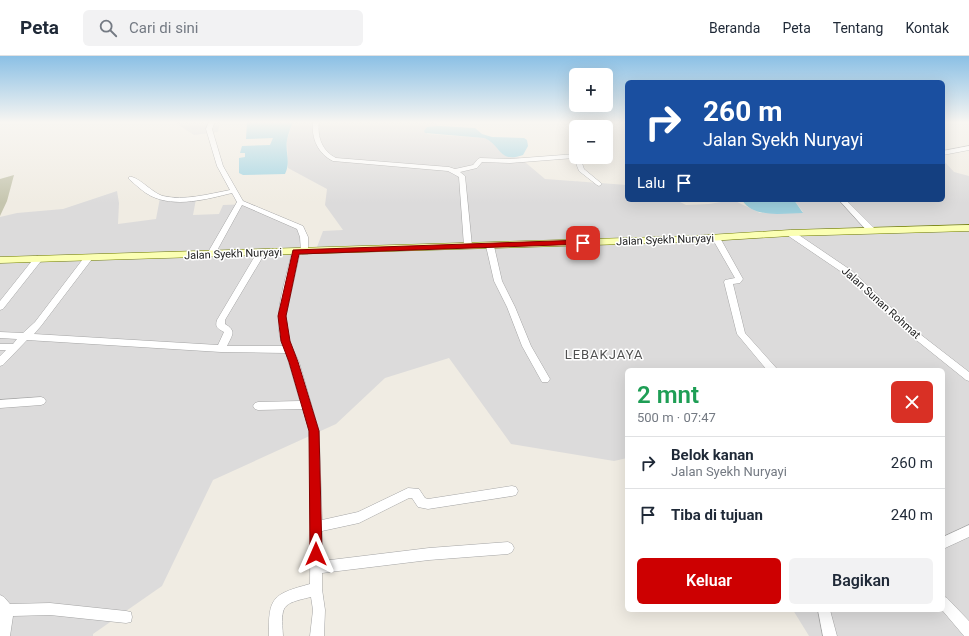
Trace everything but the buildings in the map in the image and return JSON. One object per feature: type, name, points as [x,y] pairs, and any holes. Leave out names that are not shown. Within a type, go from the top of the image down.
[{"type":"main road","name":"Jalan Syekh Nuryayi","points":[[0,260],[490,246],[716,238],[790,233],[838,233],[969,228]]},
{"type":"street","points":[[215,149],[220,166],[240,202],[300,228],[304,236],[282,312],[284,336],[307,405],[315,438],[316,589],[319,610],[317,636]]},
{"type":"street","points":[[322,149],[323,153],[335,160],[455,170],[475,167],[480,160],[510,161],[569,157]]},
{"type":"street","points":[[945,152],[959,149]]},
{"type":"street","points":[[579,164],[581,170],[599,184]]},
{"type":"street","points":[[455,170],[462,176],[468,246]]},
{"type":"street","points":[[131,178],[155,195],[166,198],[196,197],[234,191]]},
{"type":"street","points":[[211,254],[240,202]]},
{"type":"street","points":[[844,202],[872,231]]},
{"type":"street","name":"Jalan Sunan Rohmat","points":[[790,233],[849,274],[913,333],[969,378]]},
{"type":"street","points":[[716,238],[739,279],[739,281],[728,282],[741,334],[771,368]]},
{"type":"street","points":[[490,246],[498,281],[511,307],[527,346],[545,379]]},
{"type":"street","points":[[221,348],[228,334],[228,330],[220,326],[221,320],[261,253]]},
{"type":"street","points":[[0,362],[38,324],[88,257]]},
{"type":"street","points":[[0,307],[38,259]]},
{"type":"street","points":[[0,335],[23,338],[289,350]]},
{"type":"street","points":[[0,347],[15,347]]},
{"type":"street","points":[[0,404],[41,401]]},
{"type":"street","points":[[258,406],[307,405]]},
{"type":"street","points":[[316,527],[359,517],[408,493],[415,493],[422,503],[428,504],[512,491]]},
{"type":"street","points":[[945,542],[969,531]]},
{"type":"street","points":[[316,568],[429,554],[508,548]]},
{"type":"street","points":[[276,636],[274,613],[276,605],[285,598],[316,589]]},
{"type":"street","points":[[945,604],[969,631]]},
{"type":"street","points":[[3,636],[3,606],[126,617]]},
{"type":"street","points":[[824,612],[830,636]]},
{"type":"shaded area","points":[[287,149],[503,149],[513,157],[519,157],[545,179],[625,185],[625,202],[680,202],[686,205],[737,202],[760,213],[803,212],[796,202],[945,202],[945,162],[954,172],[969,176],[969,636],[809,636],[794,612],[945,612],[945,368],[625,368],[625,458],[614,461],[511,444],[449,358],[385,378],[336,424],[213,480],[162,586],[93,634],[93,636],[0,636],[0,217],[17,213],[63,209],[117,191],[119,203],[118,224],[156,219],[160,198],[196,199],[193,215],[219,214],[223,205],[251,204],[302,226],[306,232],[307,247],[317,247],[323,231],[343,230],[325,205],[327,189],[288,168]]},
{"type":"shaded area","points":[[14,175],[7,201],[0,216],[0,179]]},
{"type":"water","points":[[241,149],[287,149],[287,170],[285,174],[243,175],[239,173],[239,158],[245,157],[245,153],[240,153]]},
{"type":"water","points":[[498,149],[526,149],[523,155],[515,157],[509,157]]},
{"type":"water","points":[[744,202],[795,202],[803,213],[770,214],[754,210]]},
{"type":"district","name":"LEBAKJAYA","points":[[604,354]]},
{"type":"route","points":[[316,554],[315,438],[294,362],[285,341],[282,316],[296,252],[583,243]]}]
